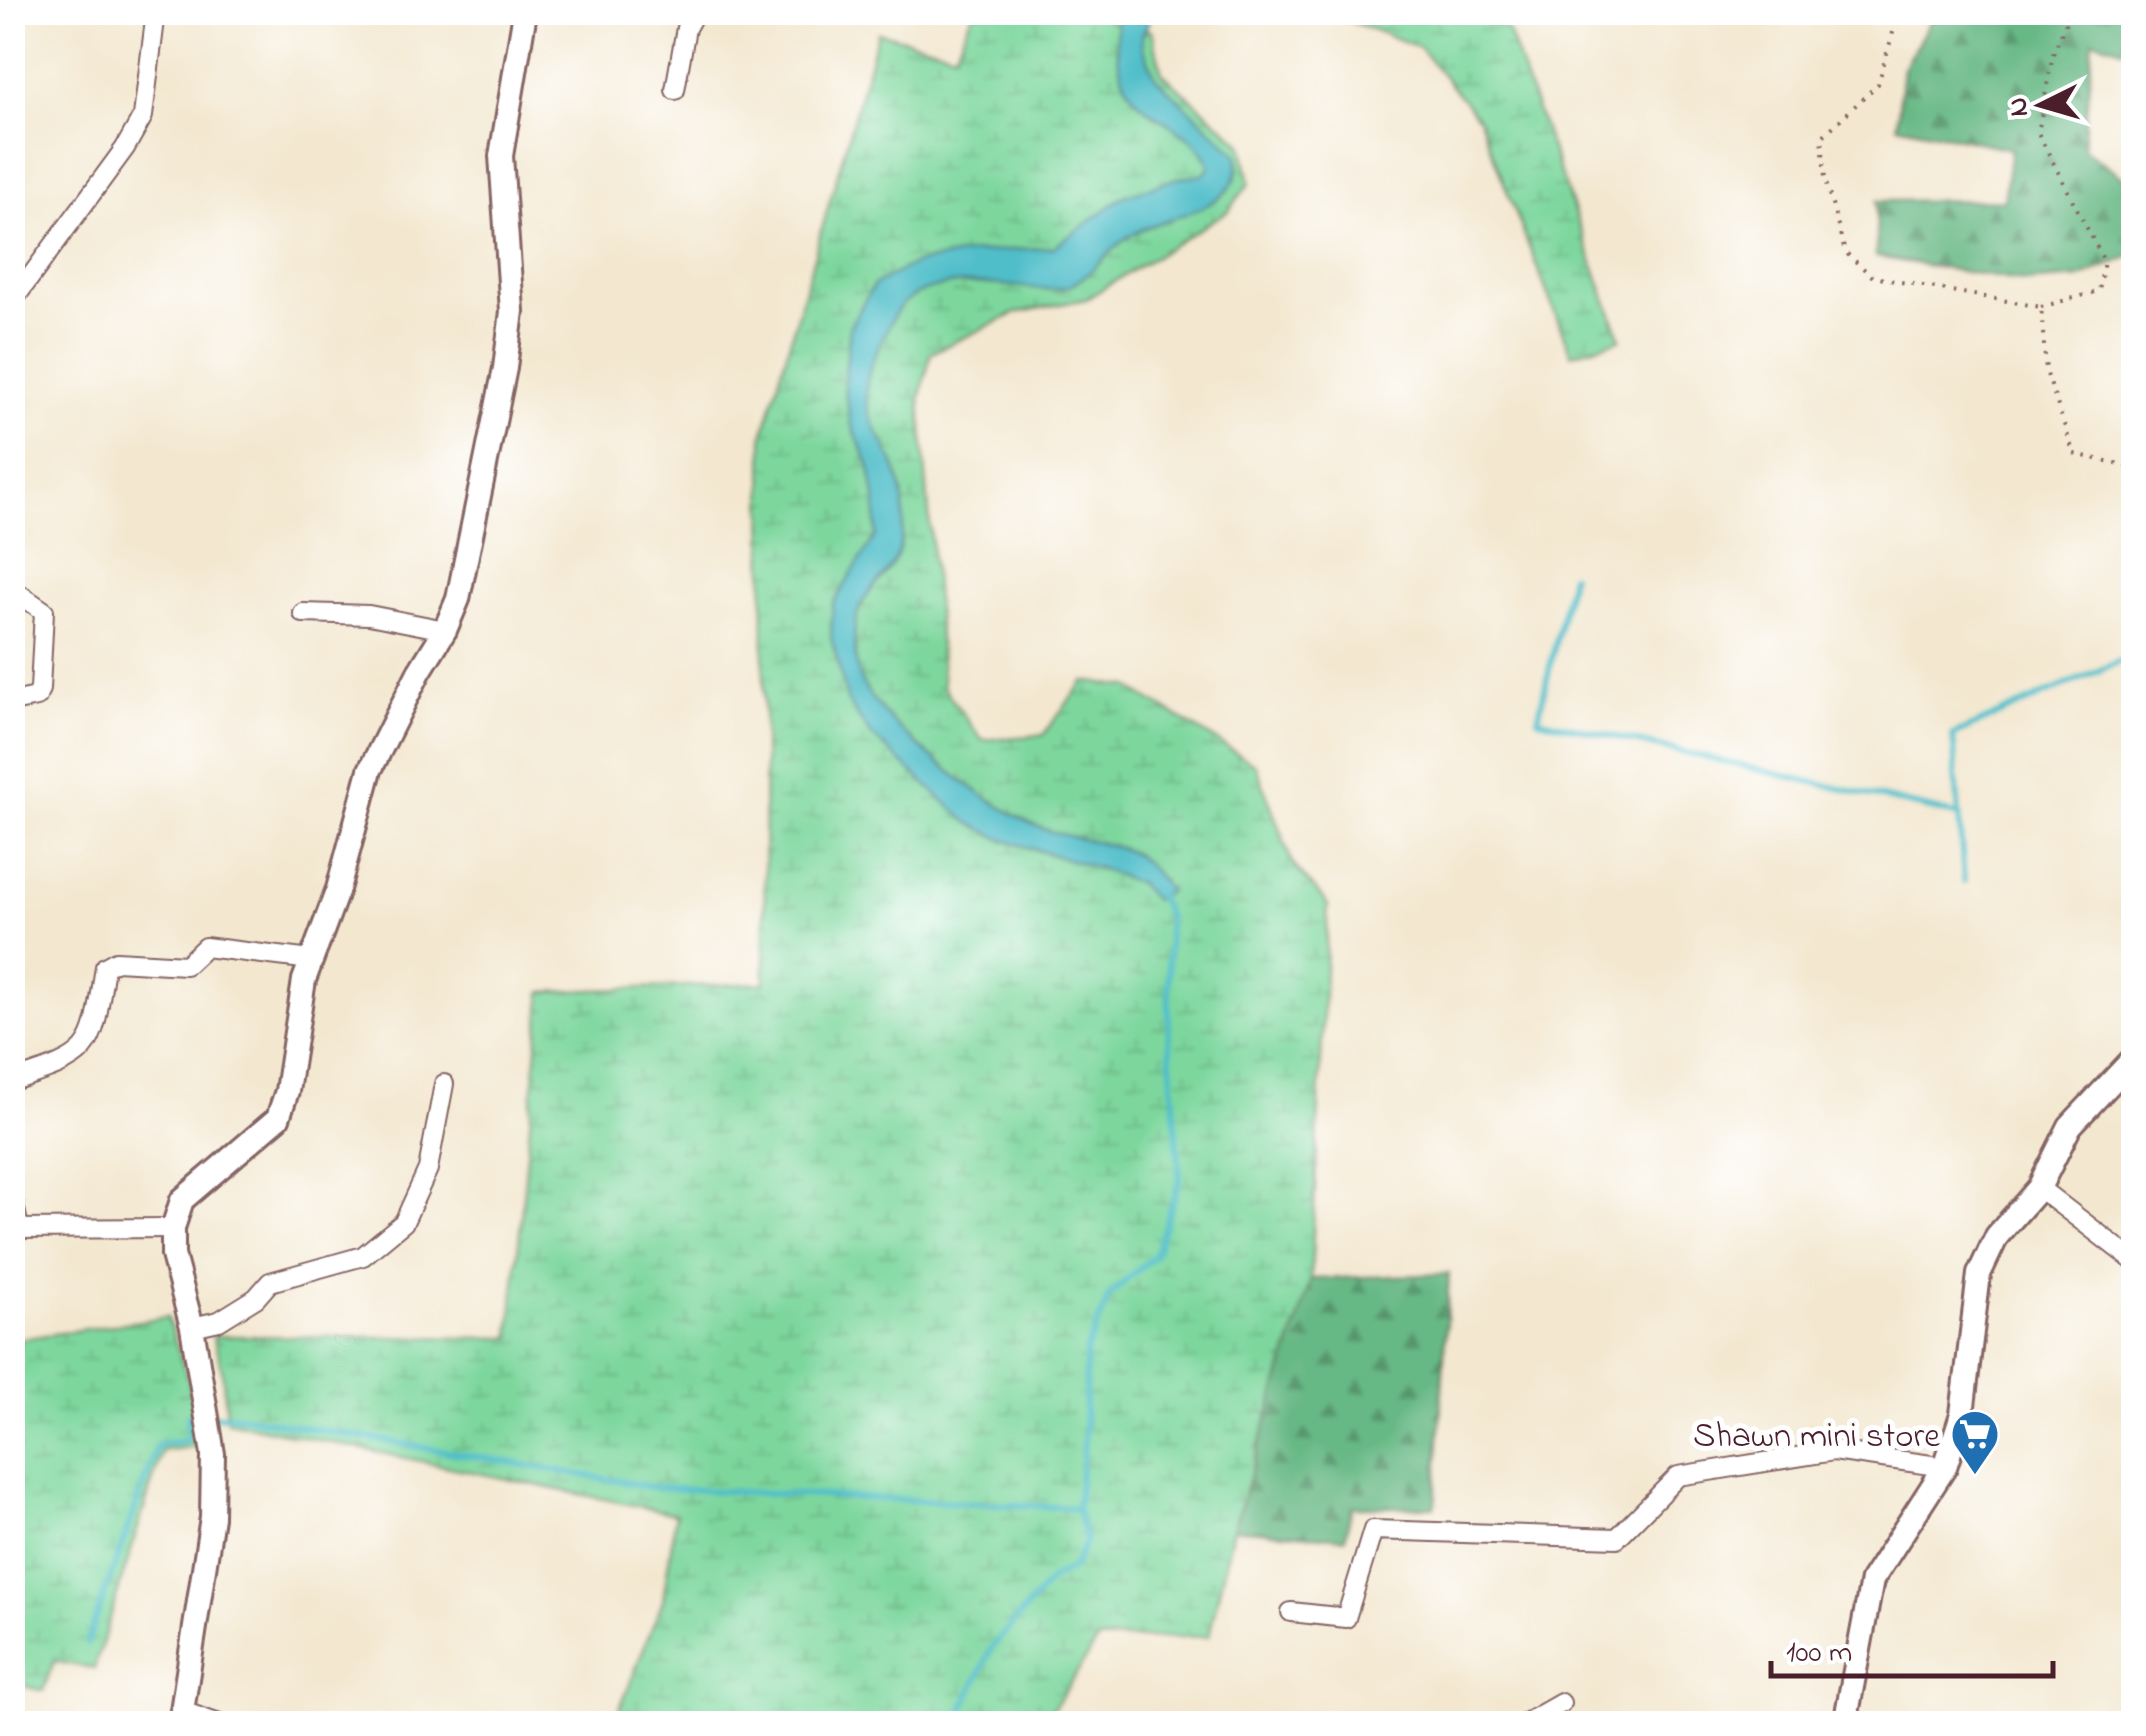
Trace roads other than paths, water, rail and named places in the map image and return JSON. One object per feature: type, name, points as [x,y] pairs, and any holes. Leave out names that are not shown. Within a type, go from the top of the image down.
[{"type":"street","points":[[12,302],[125,148],[144,116],[156,12]]},
{"type":"street","points":[[219,1724],[181,1718],[212,1518],[213,1454],[193,1333],[173,1255],[173,1228],[182,1200],[278,1118],[287,1091],[304,980],[338,889],[370,770],[458,599],[508,349],[512,311],[501,156],[525,12]]},
{"type":"street","points":[[675,90],[686,28],[695,12]]},
{"type":"street","points":[[12,588],[44,612],[45,622],[40,690],[36,697],[12,702]]},
{"type":"street","points":[[303,613],[369,616],[445,630]]},
{"type":"street","points":[[12,1081],[78,1056],[95,1030],[105,966],[116,961],[186,965],[205,947],[312,960]]},
{"type":"street","points":[[1845,1724],[1872,1580],[1944,1467],[1962,1414],[1978,1274],[1997,1236],[2039,1188],[2070,1126],[2134,1058]]},
{"type":"street","points":[[193,1333],[256,1298],[270,1282],[363,1256],[404,1222],[428,1170],[444,1084]]},
{"type":"street","points":[[2039,1188],[2134,1261]]},
{"type":"street","points":[[12,1195],[16,1229],[173,1228]]},
{"type":"street","points":[[1292,1612],[1346,1618],[1372,1530],[1617,1538],[1678,1476],[1834,1451],[1944,1467]]},
{"type":"street","points":[[1524,1724],[1561,1703]]},
{"type":"water","points":[[1119,13],[1158,13],[1152,16],[1142,35],[1143,48],[1156,78],[1237,154],[1237,172],[1230,187],[1218,198],[1134,233],[1069,286],[943,286],[913,296],[898,310],[879,346],[866,393],[875,427],[899,478],[902,532],[894,561],[857,614],[855,651],[863,684],[876,703],[944,767],[1023,819],[1054,832],[1132,853],[1150,867],[1169,891],[1154,900],[1139,884],[1003,840],[966,821],[870,734],[848,702],[831,637],[833,604],[876,535],[870,467],[851,424],[844,387],[850,326],[874,285],[916,263],[971,253],[1054,247],[1124,196],[1178,178],[1203,175],[1210,167],[1196,144],[1131,93],[1118,56]]},
{"type":"waterway","points":[[1571,575],[1538,719],[1960,816]]},
{"type":"waterway","points":[[1964,881],[1953,735],[2134,655]]},
{"type":"waterway","points":[[956,1724],[992,1647],[1052,1579],[1074,1567],[1086,1541],[1077,1508],[1084,1444],[1086,1351],[1110,1294],[1155,1255],[1180,1179],[1169,1037],[1168,917],[1156,891]]},
{"type":"waterway","points":[[214,1416],[234,1415],[658,1488],[1077,1508]]},
{"type":"waterway","points":[[87,1643],[158,1444],[188,1440],[188,1416],[202,1416]]},
{"type":"place","name":"Shawn mini store","points":[[1975,1476]]}]
